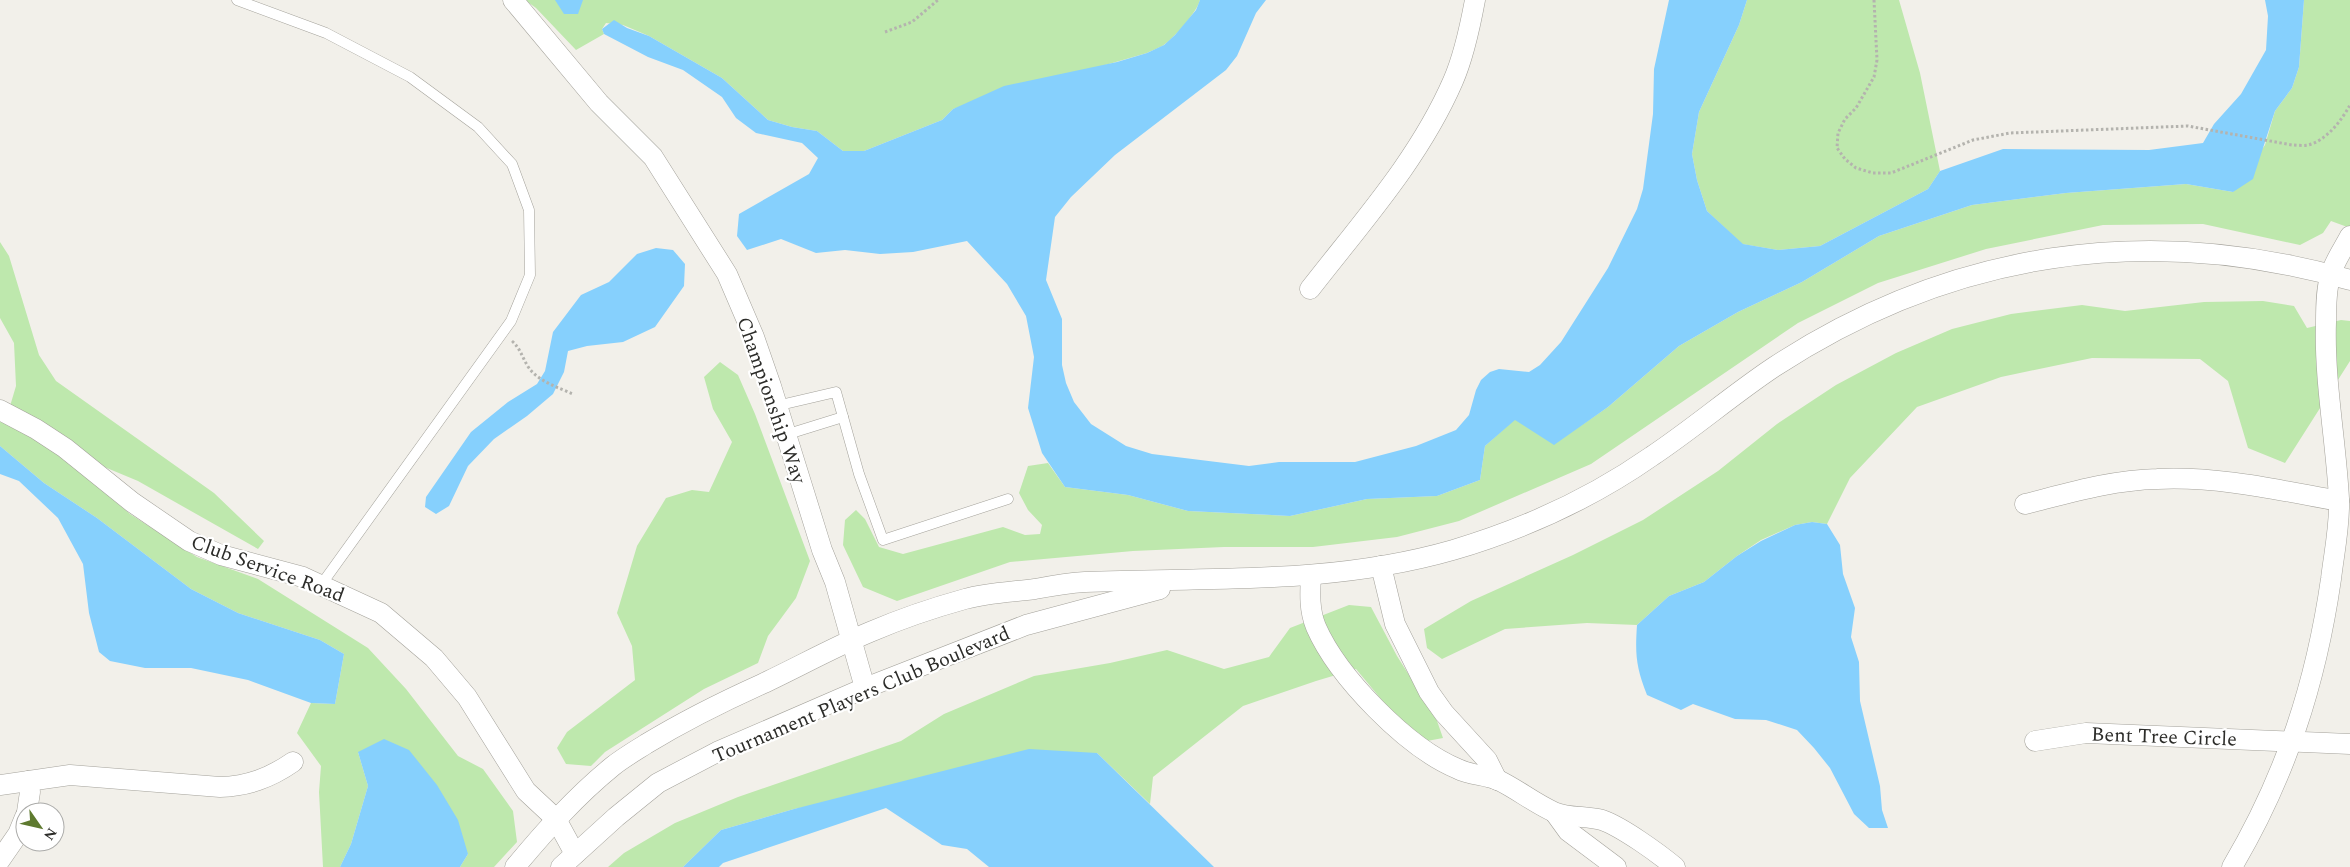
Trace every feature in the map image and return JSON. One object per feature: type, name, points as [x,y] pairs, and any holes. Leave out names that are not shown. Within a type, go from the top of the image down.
[{"type":"street","name":"Championship Way","points":[[513,0],[599,102],[653,157],[727,274],[754,337],[822,550],[835,582],[865,688]]},
{"type":"street","points":[[1310,289],[1407,164],[1433,122],[1454,79],[1468,34],[1475,0]]},
{"type":"street","points":[[2232,867],[2268,801],[2293,742],[2313,673],[2327,607],[2339,501],[2325,348],[2327,294],[2330,274],[2350,236]]},
{"type":"street","name":"Tournament Players Club Boulevard","points":[[515,867],[556,819],[615,764],[692,716],[868,633],[967,598],[1080,582],[1274,579],[1311,575],[1381,566],[1451,550],[1503,534],[1551,514],[1610,484],[1651,457],[1770,369],[1820,339],[1897,300],[1958,280],[2019,265],[2082,254],[2125,250],[2232,254],[2274,261],[2350,280]]},
{"type":"street","name":"Club Service Road","points":[[0,410],[36,429],[65,448],[132,502],[189,541],[220,554],[304,577],[381,613],[434,658],[467,697],[526,791],[556,819],[568,860]]},
{"type":"street","points":[[2025,504],[2098,485],[2175,478],[2237,482],[2339,501]]},
{"type":"street","points":[[2339,501],[2350,484]]},
{"type":"street","points":[[1381,566],[1396,624],[1429,692],[1444,713],[1487,760],[1498,780]]},
{"type":"street","points":[[1311,575],[1309,600],[1316,626],[1328,650],[1355,686],[1380,714],[1413,742],[1457,769],[1498,780],[1555,812],[1603,821],[1655,851],[1675,867]]},
{"type":"street","name":"Tournament Players Club Boulevard","points":[[568,860],[658,783],[717,752],[865,688],[1026,625],[1192,581]]},
{"type":"street","name":"Bent Tree Circle","points":[[2035,741],[2086,733],[2350,744]]},
{"type":"street","points":[[0,785],[70,775],[220,787],[238,786],[255,783],[279,772],[293,762]]},
{"type":"street","points":[[28,781],[30,792],[28,802]]},
{"type":"street","points":[[1555,812],[1568,832],[1616,867]]},
{"type":"street","points":[[0,860],[15,838]]},
{"type":"lane","points":[[237,0],[326,33],[418,83],[478,127],[512,164],[528,210],[530,275],[511,322],[321,585]]},
{"type":"lane","points":[[776,406],[836,392],[859,474],[883,540],[1008,500]]},
{"type":"lane","points":[[785,435],[843,417]]},
{"type":"path","points":[[885,32],[912,22],[938,0]]},
{"type":"path","points":[[1874,0],[1877,60],[1874,77],[1856,108],[1845,119],[1838,134],[1837,148],[1845,159],[1856,168],[1873,173],[1891,173],[1973,140],[2010,133],[2188,126],[2292,145],[2308,145],[2325,136],[2344,115],[2350,105]]},
{"type":"path","points":[[512,341],[522,351],[524,361],[535,375],[573,394]]},
{"type":"green space","points":[[525,0],[1200,0],[1185,24],[1174,36],[1163,45],[1147,53],[953,109],[942,120],[864,151],[843,151],[817,131],[792,127],[768,120],[722,78],[649,36],[623,25],[606,23],[602,29],[604,34],[576,50],[536,8]]},
{"type":"green space","points":[[1747,0],[1899,0],[1920,73],[1940,171],[1928,189],[1820,246],[1778,250],[1742,244],[1707,211],[1697,180],[1692,154],[1699,112],[1739,25]]},
{"type":"green space","points":[[2304,0],[2350,0],[2350,228],[2331,221],[2323,233],[2300,245],[2203,224],[2103,225],[1986,249],[1878,283],[1798,323],[1591,464],[1459,521],[1397,537],[1313,547],[1224,547],[1133,551],[1010,562],[897,601],[863,587],[843,545],[845,520],[856,510],[865,519],[879,547],[903,554],[1003,527],[1025,535],[1040,534],[1042,525],[1028,510],[1019,493],[1028,466],[1048,463],[1065,487],[1128,495],[1188,511],[1290,516],[1367,499],[1437,496],[1480,480],[1485,446],[1515,419],[1554,444],[1608,407],[1679,346],[1738,312],[1802,282],[1879,236],[1972,205],[2066,193],[2186,184],[2233,192],[2265,145],[2275,111],[2292,88],[2299,67]]},
{"type":"green space","points":[[0,242],[9,256],[39,355],[56,381],[214,493],[264,541],[258,549],[138,481],[102,466],[101,489],[130,514],[197,557],[258,579],[368,648],[406,689],[458,756],[483,769],[513,811],[517,842],[494,867],[460,867],[468,854],[358,752],[368,786],[351,844],[340,867],[323,867],[319,792],[321,766],[297,733],[311,703],[335,704],[344,654],[320,640],[238,613],[191,589],[97,518],[44,483],[0,446],[0,422],[5,423],[16,386],[14,343],[0,318]]},
{"type":"green space","points":[[2263,301],[2294,306],[2307,328],[2341,320],[2350,321],[2350,361],[2285,463],[2248,448],[2228,381],[2200,359],[2092,358],[2001,377],[1917,407],[1850,478],[1827,524],[1812,522],[1795,525],[1761,540],[1704,582],[1669,596],[1637,625],[1587,623],[1505,629],[1442,659],[1427,648],[1424,629],[1471,601],[1573,555],[1643,520],[1718,471],[1777,424],[1836,385],[1896,353],[1952,329],[2011,314],[2082,305],[2125,311],[2204,302]]},
{"type":"green space","points":[[720,362],[738,375],[755,414],[810,561],[796,598],[768,636],[758,663],[704,689],[605,752],[591,766],[566,764],[557,748],[567,732],[635,680],[632,646],[617,613],[637,546],[666,498],[692,490],[709,492],[732,442],[713,409],[704,377]]},
{"type":"green space","points":[[1349,605],[1371,607],[1397,656],[1436,718],[1443,738],[1427,741],[1396,717],[1356,669],[1243,706],[1153,777],[1150,804],[1097,753],[794,809],[721,830],[683,867],[608,867],[624,853],[675,823],[738,797],[901,741],[944,714],[1034,676],[1110,663],[1167,650],[1224,669],[1269,657],[1290,628]]},
{"type":"water","points":[[555,0],[583,0],[578,14],[564,14]]},
{"type":"water","points":[[1200,0],[1266,0],[1256,13],[1237,56],[1226,70],[1115,155],[1071,197],[1055,217],[1046,280],[1062,319],[1062,365],[1066,383],[1074,402],[1091,424],[1126,446],[1152,454],[1249,466],[1279,462],[1355,462],[1416,446],[1456,430],[1469,415],[1481,380],[1490,372],[1499,369],[1529,372],[1540,365],[1561,342],[1608,268],[1637,209],[1643,189],[1653,114],[1654,69],[1669,0],[1747,0],[1739,25],[1699,112],[1692,154],[1697,180],[1707,211],[1743,244],[1778,250],[1820,246],[1928,189],[1940,171],[2003,149],[2149,150],[2203,143],[2214,124],[2241,94],[2266,50],[2268,16],[2265,0],[2304,0],[2299,67],[2292,88],[2275,111],[2253,179],[2233,192],[2186,184],[2066,193],[1972,205],[1879,236],[1802,282],[1738,312],[1679,346],[1608,407],[1554,445],[1515,420],[1485,446],[1480,480],[1437,496],[1367,499],[1290,516],[1188,511],[1128,495],[1065,487],[1042,453],[1028,408],[1034,357],[1026,316],[1007,284],[967,241],[913,252],[880,254],[845,250],[816,253],[781,239],[747,250],[737,236],[739,214],[809,174],[818,158],[802,143],[756,133],[736,118],[722,97],[683,70],[648,57],[604,34],[602,29],[614,20],[627,28],[649,36],[722,78],[768,120],[792,127],[817,131],[843,151],[864,151],[942,120],[953,109],[1004,86],[1117,62],[1147,53],[1164,45],[1175,35],[1196,10]]},
{"type":"water","points":[[656,248],[673,250],[685,264],[684,286],[655,327],[623,342],[587,346],[568,351],[564,372],[553,394],[527,416],[494,439],[468,466],[449,506],[436,514],[425,507],[426,497],[471,432],[508,402],[537,384],[545,371],[553,332],[581,295],[609,282],[637,254]]},
{"type":"water","points":[[0,446],[44,483],[97,518],[191,589],[238,613],[320,640],[344,654],[335,704],[311,703],[248,680],[191,668],[145,668],[110,661],[99,652],[89,613],[83,564],[58,518],[19,481],[0,474]]},
{"type":"water","points":[[1812,522],[1827,524],[1840,545],[1843,574],[1855,608],[1851,637],[1859,662],[1860,701],[1880,786],[1882,810],[1888,828],[1869,828],[1854,814],[1830,768],[1797,730],[1766,720],[1735,719],[1693,704],[1681,710],[1647,695],[1638,668],[1636,653],[1637,625],[1669,596],[1704,582],[1737,556],[1761,541],[1795,525]]},
{"type":"water","points":[[384,739],[409,750],[437,785],[458,820],[468,854],[460,867],[340,867],[351,844],[368,786],[358,752]]},
{"type":"water","points":[[1029,749],[1097,753],[1214,867],[989,867],[967,849],[942,845],[886,808],[723,863],[719,867],[683,867],[721,830],[794,809]]}]
